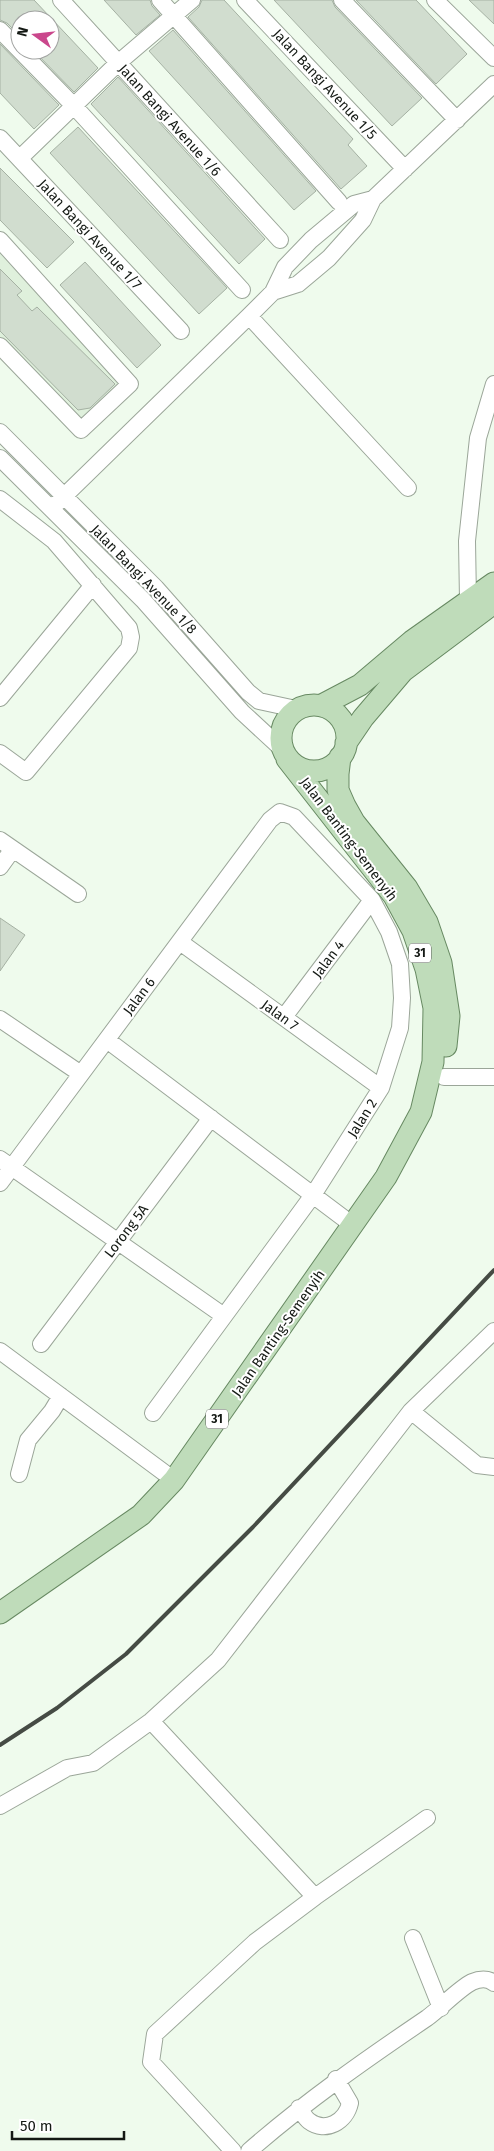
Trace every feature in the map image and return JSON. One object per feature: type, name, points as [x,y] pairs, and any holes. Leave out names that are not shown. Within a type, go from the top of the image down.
[{"type":"main road","points":[[322,705],[360,685],[412,641],[494,583]]},
{"type":"main road","name":"Jalan Banting-Semenyih","points":[[386,1177],[426,1126],[444,1077],[449,1016],[441,963],[427,922],[407,888],[354,822],[338,790],[338,774],[343,750],[362,718],[403,671],[494,604]]},
{"type":"main road","points":[[308,705],[322,705],[333,710],[341,720],[346,731],[343,750],[329,768],[314,772],[299,768],[284,754],[282,726],[296,709],[308,705]]},
{"type":"main road","name":"Jalan Banting-Semenyih","points":[[0,1613],[142,1515],[174,1480],[354,1226],[386,1177],[421,1112],[433,1062],[434,1008],[426,969],[412,931],[394,896],[284,754]]},
{"type":"street","name":"Jalan Bangi Avenue 1/6","points":[[61,0],[280,240]]},
{"type":"street","points":[[160,0],[339,202]]},
{"type":"street","points":[[20,158],[118,63],[192,0]]},
{"type":"street","name":"Jalan Bangi Avenue 1/5","points":[[245,0],[405,169]]},
{"type":"street","points":[[342,0],[457,120]]},
{"type":"street","points":[[435,0],[494,58]]},
{"type":"street","points":[[0,30],[74,106],[242,290]]},
{"type":"street","points":[[273,292],[298,284],[329,258],[363,220],[373,199],[494,84]]},
{"type":"street","name":"Jalan Bangi Avenue 1/7","points":[[0,138],[180,331]]},
{"type":"street","points":[[52,508],[273,292],[285,267],[311,240],[354,204],[373,199]]},
{"type":"street","points":[[0,240],[130,384],[81,430],[0,346]]},
{"type":"street","points":[[249,316],[408,488]]},
{"type":"street","points":[[468,600],[467,541],[478,438],[494,384]]},
{"type":"street","name":"Jalan Bangi Avenue 1/8","points":[[0,432],[156,588],[248,692],[259,701],[296,709]]},
{"type":"street","name":"Jalan Bangi Avenue 1/8","points":[[0,458],[142,600],[242,712],[284,754]]},
{"type":"street","points":[[0,499],[54,541],[129,628],[131,637],[129,648],[26,772],[0,753]]},
{"type":"street","points":[[0,698],[93,585]]},
{"type":"street","name":"Jalan 2","points":[[152,1413],[313,1195],[380,1088],[400,1028],[402,998],[400,964],[389,932],[372,900],[294,817],[280,812]]},
{"type":"street","name":"Jalan 6","points":[[0,1182],[6,1163],[81,1074],[270,820],[280,812]]},
{"type":"street","points":[[0,867],[6,844],[78,894]]},
{"type":"street","name":"Jalan 4","points":[[284,1017],[372,900]]},
{"type":"street","name":"Jalan 7","points":[[180,942],[380,1088]]},
{"type":"street","points":[[0,1019],[81,1074]]},
{"type":"street","points":[[107,1040],[354,1226]]},
{"type":"street","points":[[444,1077],[494,1077]]},
{"type":"street","name":"Lorong 5A","points":[[41,1344],[211,1118]]},
{"type":"street","points":[[6,1163],[224,1316]]},
{"type":"street","points":[[0,1806],[67,1768],[93,1763],[151,1721],[218,1660],[412,1411],[494,1331]]},
{"type":"street","points":[[0,1351],[174,1480]]},
{"type":"street","points":[[19,1474],[28,1440],[52,1411],[61,1396]]},
{"type":"street","points":[[412,1411],[477,1465],[494,1468]]},
{"type":"street","points":[[151,1721],[315,1897]]},
{"type":"street","points":[[233,2151],[151,2062],[155,2034],[256,1942],[315,1897],[427,1818]]},
{"type":"street","points":[[413,1938],[441,2008]]},
{"type":"street","points":[[249,2151],[299,2108],[336,2080],[441,2008],[472,1983],[482,1979],[491,1980],[494,1983]]},
{"type":"street","points":[[299,2108],[309,2121],[321,2127],[333,2126],[348,2114],[350,2103],[336,2080]]},
{"type":"shaded area","points":[[0,249],[122,385],[82,421],[0,339]]},
{"type":"building","points":[[0,0],[34,0],[43,10],[10,10],[10,26],[0,20]]},
{"type":"building","points":[[104,0],[150,0],[152,6],[160,15],[136,35]]},
{"type":"building","points":[[202,0],[224,0],[353,139],[348,145],[367,166],[341,189],[188,17],[199,7]]},
{"type":"building","points":[[274,0],[332,0],[335,7],[422,98],[392,126]]},
{"type":"building","points":[[356,0],[416,0],[467,54],[436,84]]},
{"type":"building","points":[[469,0],[494,0],[494,24]]},
{"type":"building","points":[[60,28],[98,68],[74,92],[43,60],[60,60]]},
{"type":"building","points":[[173,30],[316,191],[294,210],[149,51]]},
{"type":"building","points":[[0,44],[10,54],[10,60],[15,60],[59,105],[34,129],[0,93]]},
{"type":"building","points":[[118,77],[265,239],[239,264],[91,104]]},
{"type":"building","points":[[78,127],[227,288],[199,314],[50,153]]},
{"type":"building","points":[[0,168],[74,242],[47,268],[0,220]]},
{"type":"building","points":[[85,262],[161,345],[137,368],[60,285]]},
{"type":"building","points":[[0,269],[22,291],[17,295],[32,311],[37,307],[115,384],[90,408],[78,410],[0,331]]},
{"type":"building","points":[[0,918],[25,935],[0,971]]},
{"type":"railway","points":[[0,1745],[57,1708],[126,1654],[253,1527],[494,1270]]}]
